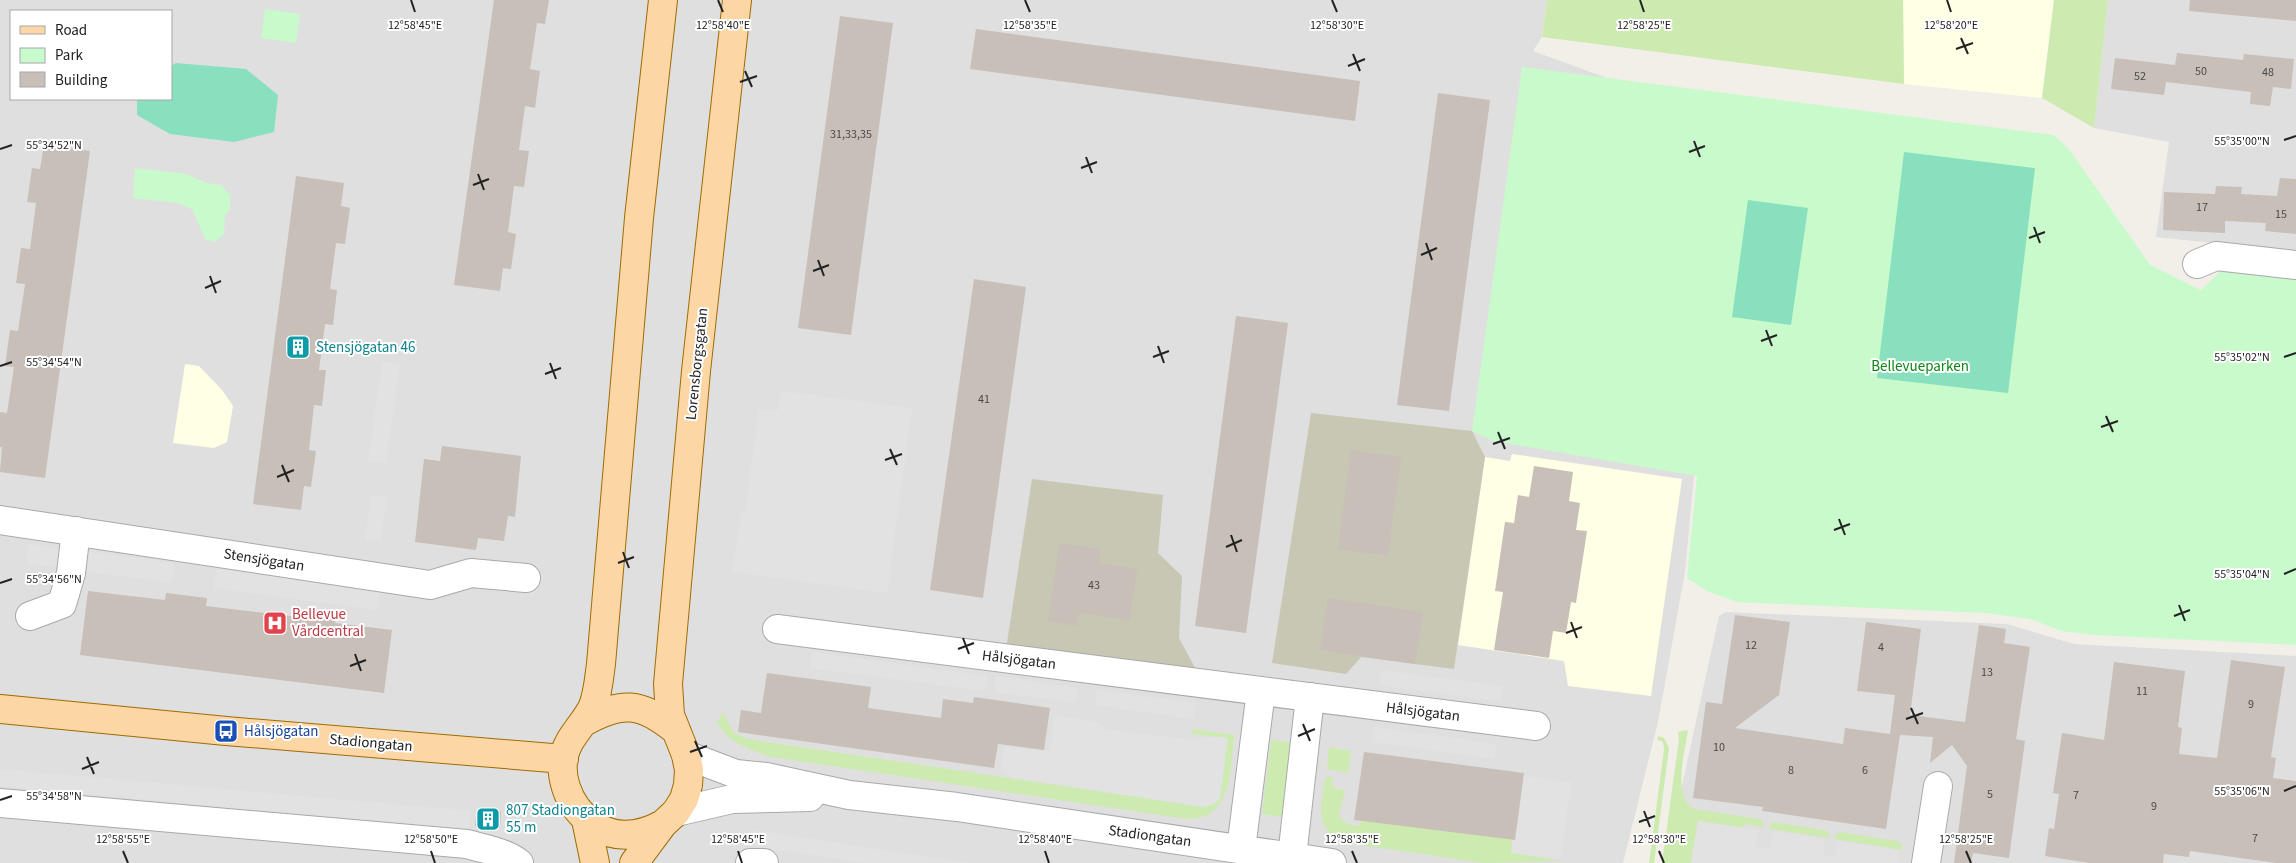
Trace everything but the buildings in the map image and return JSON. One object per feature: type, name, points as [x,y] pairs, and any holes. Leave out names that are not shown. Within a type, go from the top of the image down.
[{"type":"main road","name":"Lorensborgsgatan","points":[[663,0],[637,238],[601,664],[592,706],[584,722],[569,743],[562,771],[571,799],[586,820],[600,829],[616,834],[632,835],[648,832],[669,818]]},
{"type":"main road","name":"Lorensborgsgatan","points":[[634,863],[684,799],[688,785],[689,770],[686,755],[674,729],[668,696],[668,677],[696,371],[737,0]]},
{"type":"main road","name":"Lorensborgsgatan","points":[[584,722],[605,710],[624,707],[644,710],[661,718],[674,729]]},
{"type":"main road","name":"Stadiongatan","points":[[0,708],[226,732],[564,759]]},
{"type":"main road","name":"Lorensborgsgatan","points":[[586,820],[594,863]]},
{"type":"street","points":[[2197,264],[2216,256],[2296,265]]},
{"type":"street","name":"Stensjögatan","points":[[0,520],[430,585],[471,573],[526,578]]},
{"type":"street","points":[[30,616],[62,604],[71,573],[76,531]]},
{"type":"street","name":"Hålsjögatan","points":[[776,629],[1536,726]]},
{"type":"street","points":[[1253,855],[1261,691]]},
{"type":"street","points":[[1292,857],[1310,698]]},
{"type":"street","name":"Stadiongatan","points":[[686,755],[736,774],[766,777],[849,795],[957,807],[1253,855],[1292,857],[1332,863]]},
{"type":"street","points":[[1926,863],[1938,786]]},
{"type":"street","name":"Stadiongatan","points":[[669,818],[732,799],[849,795]]},
{"type":"street","points":[[0,803],[467,844],[494,851],[513,858],[519,863]]},
{"type":"street","points":[[750,863],[764,863]]},
{"type":"shaded area","points":[[0,0],[1547,0],[1542,37],[1533,51],[1651,94],[1719,209],[1685,572],[1658,722],[1623,863],[0,863]]},
{"type":"shaded area","points":[[1903,0],[2054,0],[2042,98],[1904,84]]},
{"type":"shaded area","points":[[2108,0],[2296,0],[2296,252],[2156,237],[2169,142],[2094,128]]},
{"type":"shaded area","points":[[382,362],[400,364],[386,463],[368,461]]},
{"type":"shaded area","points":[[185,364],[199,366],[223,391],[233,406],[227,442],[214,448],[173,443]]},
{"type":"shaded area","points":[[781,391],[912,408],[887,593],[733,572],[741,513],[745,513],[759,409],[778,411]]},
{"type":"shaded area","points":[[1311,413],[1472,431],[1485,457],[1454,669],[1361,657],[1346,674],[1272,663]]},
{"type":"shaded area","points":[[1512,454],[1682,479],[1651,696],[1568,686],[1564,661],[1458,645],[1485,457],[1510,461]]},
{"type":"shaded area","points":[[1032,479],[1163,495],[1158,553],[1182,576],[1179,638],[1200,677],[1005,656]]},
{"type":"shaded area","points":[[371,495],[387,497],[381,542],[365,540]]},
{"type":"shaded area","points":[[28,544],[175,563],[172,583],[26,563]]},
{"type":"shaded area","points":[[217,568],[380,590],[377,610],[214,588]]},
{"type":"shaded area","points":[[1726,612],[2007,624],[2074,644],[2296,656],[2296,863],[1665,863],[1719,616]]},
{"type":"shaded area","points":[[812,652],[987,676],[985,691],[810,668]]},
{"type":"shaded area","points":[[1381,670],[1503,686],[1501,702],[1379,685]]},
{"type":"shaded area","points":[[996,676],[1078,688],[1076,703],[994,692]]},
{"type":"shaded area","points":[[1097,690],[1195,703],[1193,719],[1095,705]]},
{"type":"shaded area","points":[[1054,715],[1099,722],[1104,729],[1190,740],[1212,737],[1228,738],[1220,799],[1214,804],[1204,807],[1010,777],[1004,772],[1002,765],[1004,747],[1050,752]]},
{"type":"shaded area","points":[[1375,727],[1497,744],[1495,759],[1372,742]]},
{"type":"shaded area","points":[[0,769],[471,811],[469,829],[0,786]]},
{"type":"shaded area","points":[[1521,776],[1572,782],[1560,859],[1511,853]]},
{"type":"shaded area","points":[[1698,821],[1758,830],[1756,847],[1770,849],[1773,831],[1825,839],[1823,855],[1835,857],[1837,841],[1899,850],[1897,863],[1691,863]]},
{"type":"shaded area","points":[[754,830],[970,863],[864,863],[753,846]]},
{"type":"green space","points":[[1547,0],[1903,0],[1904,84],[1542,37]]},
{"type":"green space","points":[[2054,0],[2108,0],[2094,128],[2042,98]]},
{"type":"green space","points":[[265,9],[300,14],[296,43],[261,38]]},
{"type":"green space","points":[[176,63],[246,69],[278,95],[274,132],[234,142],[170,134],[137,115],[137,100],[172,100],[172,65]]},
{"type":"green space","name":"Bellevueparken","points":[[1522,67],[2054,135],[2069,149],[2150,265],[2201,290],[2229,263],[2296,273],[2296,645],[2095,635],[2061,631],[2031,619],[1984,613],[1737,602],[1707,591],[1687,578],[1697,476],[1493,441],[1472,431]]},
{"type":"green space","points":[[1904,152],[2035,168],[2008,393],[1877,378]]},
{"type":"green space","points":[[135,168],[187,174],[207,183],[221,185],[230,195],[230,209],[225,216],[224,234],[215,242],[205,239],[193,210],[178,203],[133,198]]},
{"type":"green space","points":[[1748,200],[1808,208],[1791,325],[1732,317]]},
{"type":"green space","points":[[723,712],[733,732],[747,739],[1204,807],[1228,738],[1192,734],[1192,729],[1235,735],[1230,777],[1221,802],[1213,811],[1202,817],[1187,819],[771,757],[740,745],[727,735],[717,722]]},
{"type":"green space","points":[[1688,730],[1682,773],[1683,795],[1687,803],[1694,809],[1759,819],[1763,821],[1763,827],[1744,824],[1743,828],[1698,821],[1691,863],[1662,863],[1679,739],[1678,732]]},
{"type":"green space","points":[[1658,736],[1664,738],[1669,748],[1654,863],[1649,863],[1664,749],[1663,742],[1657,740]]},
{"type":"green space","points":[[1271,740],[1291,742],[1282,817],[1262,814]]},
{"type":"green space","points":[[1329,747],[1351,751],[1348,773],[1327,769]]},
{"type":"green space","points":[[1328,776],[1333,777],[1332,783],[1334,788],[1345,790],[1339,815],[1350,825],[1360,825],[1362,815],[1512,840],[1511,853],[1562,861],[1483,863],[1347,843],[1336,838],[1324,825],[1321,808],[1325,778]]},
{"type":"green space","points":[[1772,822],[1825,830],[1830,835],[1829,838],[1769,829]]},
{"type":"green space","points":[[1840,832],[1897,841],[1902,844],[1902,850],[1835,839],[1835,835]]},
{"type":"place","name":"Stensjögatan 46","points":[[298,347]]},
{"type":"place","name":"Bellevue Vårdcentral","points":[[275,623]]},
{"type":"place","name":"Hålsjögatan","points":[[226,731]]},
{"type":"place","name":"807 Stadiongatan 55 m","points":[[488,819]]}]
